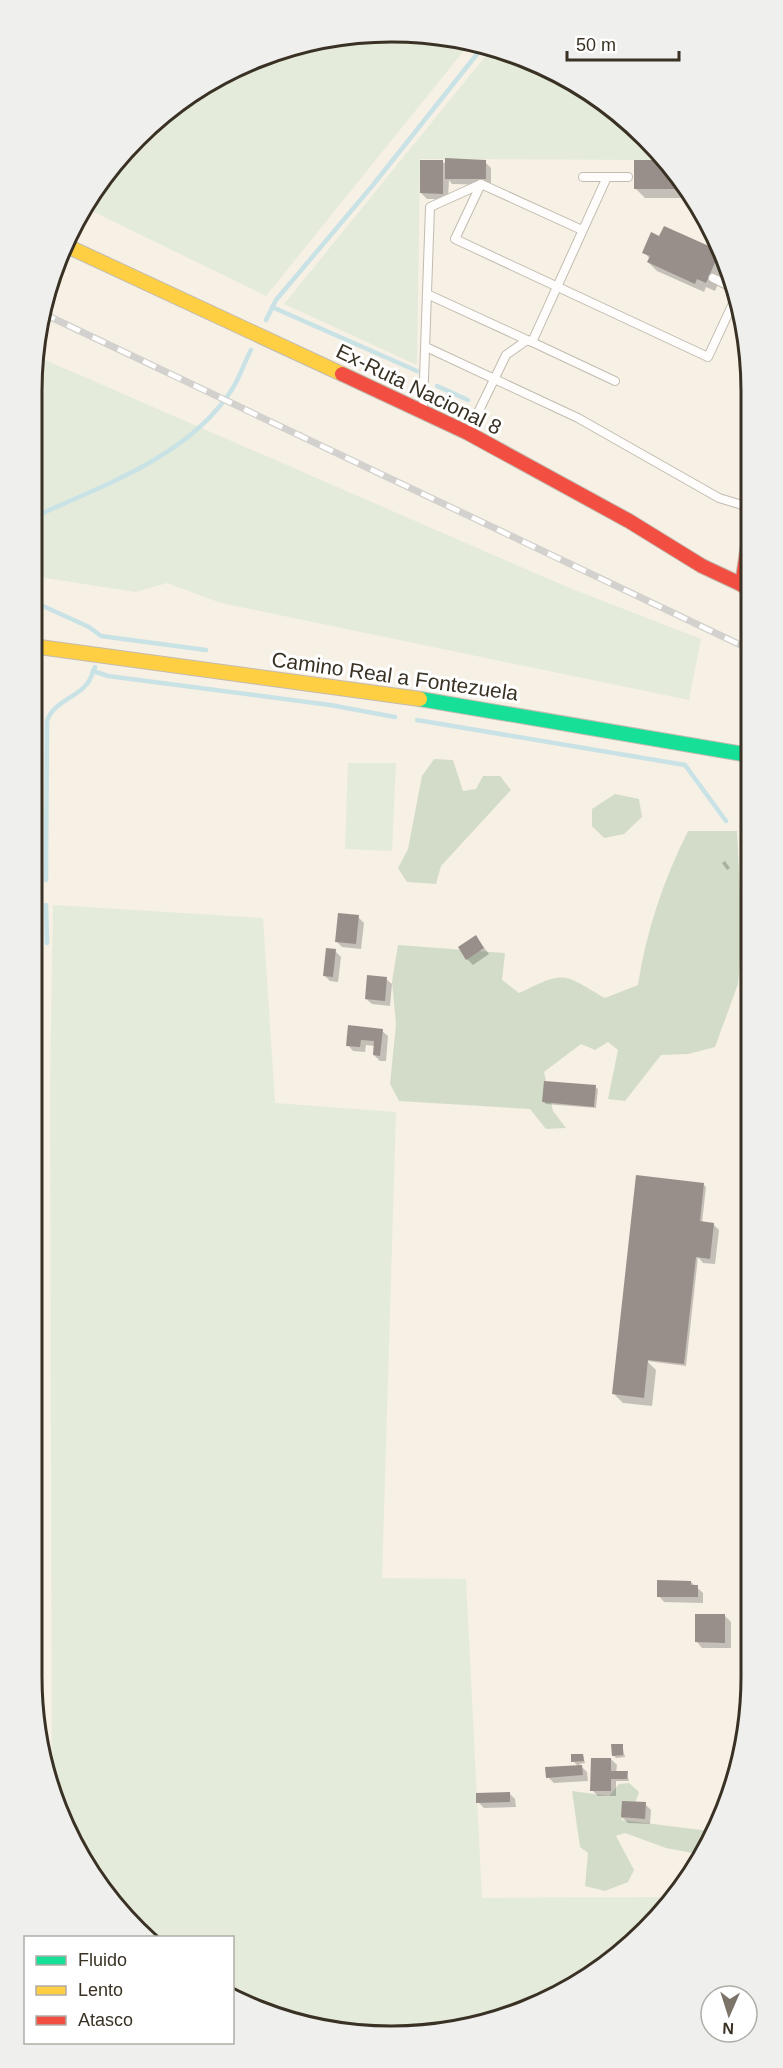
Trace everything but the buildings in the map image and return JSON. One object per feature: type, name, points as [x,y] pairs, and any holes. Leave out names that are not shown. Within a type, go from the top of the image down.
[{"type":"street","name":"Ex-Ruta Nacional 8","points":[[73,249],[468,433],[629,521],[702,566],[741,584]]},
{"type":"street","name":"Camino Real a Fontezuela","points":[[42,648],[413,698],[741,753]]},
{"type":"lane","points":[[583,177],[628,177]]},
{"type":"lane","points":[[468,433],[506,355],[529,341],[607,177]]},
{"type":"lane","points":[[422,412],[430,207],[481,184],[582,230]]},
{"type":"lane","points":[[481,184],[455,239],[708,357],[731,308]]},
{"type":"lane","points":[[713,278],[723,283]]},
{"type":"lane","points":[[427,294],[615,381]]},
{"type":"lane","points":[[426,347],[578,418],[718,498],[741,505]]},
{"type":"green space","points":[[392,42],[437,45],[464,50],[266,296],[92,211],[114,179],[144,144],[197,101],[237,78],[301,54],[346,45]]},
{"type":"green space","points":[[486,55],[546,78],[586,101],[622,129],[653,160],[420,159],[417,365],[284,304]]},
{"type":"green space","points":[[44,359],[567,587],[701,639],[689,700],[221,603],[167,583],[136,592],[42,578]]},
{"type":"green space","points":[[434,759],[453,760],[463,791],[476,789],[483,776],[500,776],[511,790],[441,866],[436,884],[407,882],[398,868],[408,849],[422,776]]},
{"type":"green space","points":[[348,763],[396,763],[392,851],[345,849]]},
{"type":"green space","points":[[615,794],[639,799],[642,817],[624,834],[604,838],[592,826],[592,809]]},
{"type":"green space","points":[[688,831],[737,831],[741,914],[738,984],[715,1047],[688,1054],[661,1055],[625,1101],[608,1099],[618,1050],[608,1042],[595,1050],[581,1044],[544,1072],[553,1111],[566,1128],[546,1129],[530,1109],[399,1101],[390,1084],[396,1024],[392,982],[398,945],[505,953],[502,980],[519,993],[546,981],[564,978],[580,983],[605,998],[638,985],[657,906]]},
{"type":"green space","points":[[53,905],[263,918],[275,1103],[396,1112],[382,1578],[466,1579],[482,1898],[662,1897],[639,1924],[622,1939],[586,1967],[566,1979],[504,2007],[437,2023],[369,2025],[301,2014],[234,1988],[234,1936],[158,1936],[144,1924],[114,1889],[89,1851],[69,1810],[52,1758],[50,1088]]},
{"type":"green space","points":[[629,1783],[639,1792],[633,1809],[621,1820],[705,1831],[693,1853],[666,1848],[625,1833],[616,1836],[634,1870],[628,1882],[605,1891],[585,1886],[588,1853],[580,1847],[572,1791],[609,1796],[619,1784]]},
{"type":"waterway","points":[[266,320],[276,300],[373,185],[478,53]]},
{"type":"waterway","points":[[272,307],[417,371]]},
{"type":"waterway","points":[[42,513],[140,468],[191,435],[213,414],[231,391],[251,350]]},
{"type":"waterway","points":[[437,386],[468,400]]},
{"type":"waterway","points":[[42,606],[89,627],[101,636],[206,650]]},
{"type":"waterway","points":[[95,667],[93,671],[108,676],[330,705],[395,717]]},
{"type":"waterway","points":[[46,880],[47,721],[57,706],[85,687],[93,671]]},
{"type":"waterway","points":[[417,720],[685,765],[726,821]]},
{"type":"waterway","points":[[46,905],[47,943]]},
{"type":"railway","points":[[50,317],[741,645]]},
{"type":"traffic: fast","points":[[420,699],[741,754]]},
{"type":"traffic: slow","points":[[73,249],[342,374]]},
{"type":"traffic: slow","points":[[42,647],[420,699]]},
{"type":"traffic: jam","points":[[342,374],[468,433],[629,521],[702,566],[741,584]]}]
